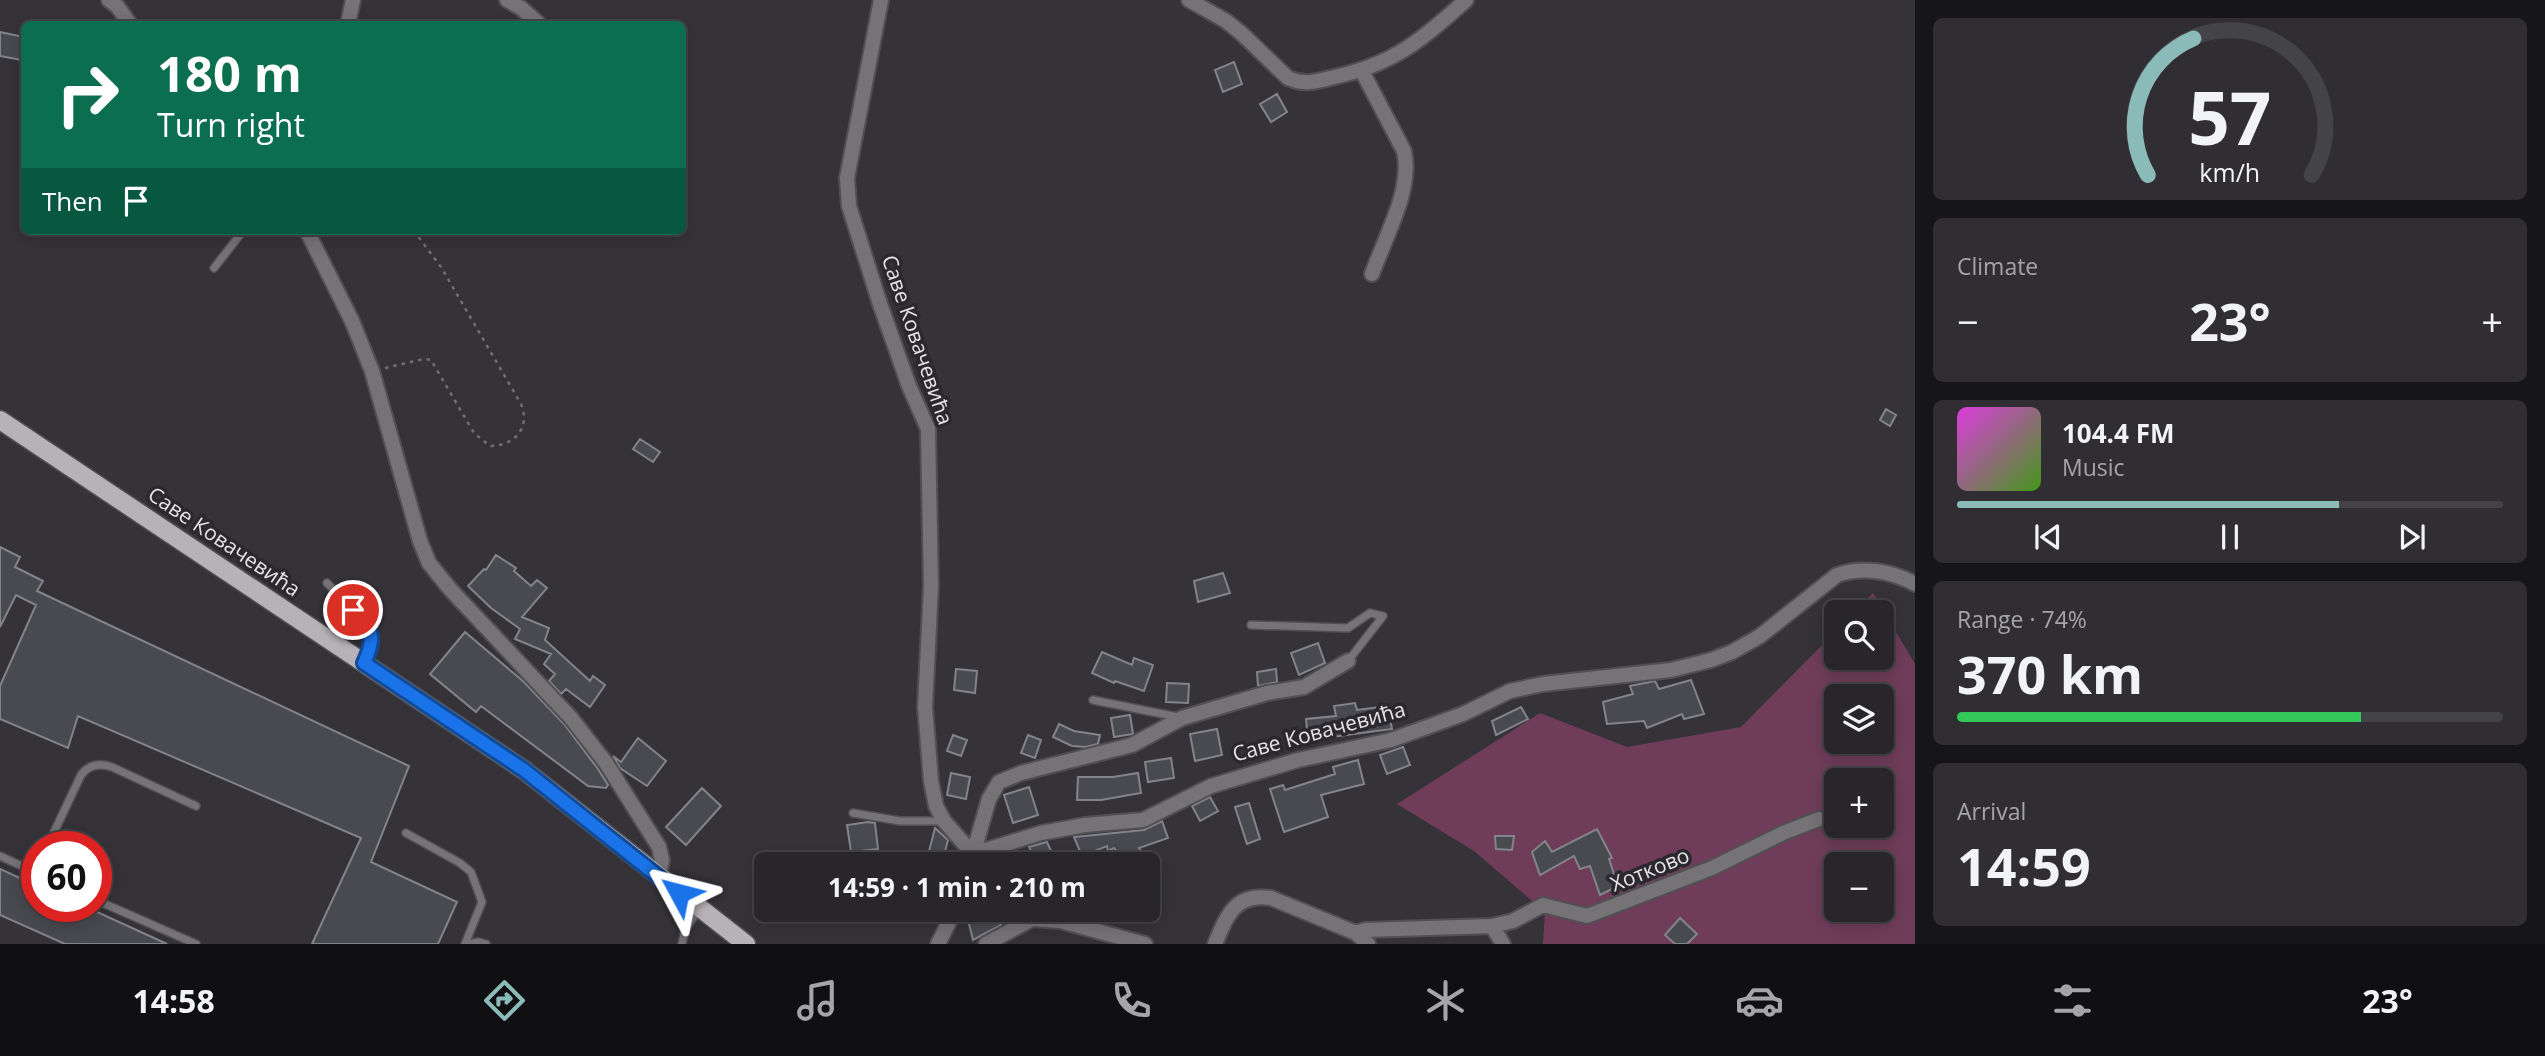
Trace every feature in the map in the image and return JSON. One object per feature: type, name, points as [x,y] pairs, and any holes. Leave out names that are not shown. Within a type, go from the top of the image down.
[{"type":"main road","name":"Саве Ковачевића","points":[[0,420],[524,770],[746,944]]},
{"type":"street","points":[[109,0],[126,19]]},
{"type":"street","points":[[126,19],[128,0]]},
{"type":"street","points":[[349,21],[354,0]]},
{"type":"street","points":[[507,0],[535,21]]},
{"type":"street","name":"Саве Ковачевића","points":[[881,0],[846,178],[849,205],[880,304],[909,386],[928,429],[932,586],[925,707],[931,781],[936,806],[967,852]]},
{"type":"street","points":[[1189,0],[1226,21],[1288,78],[1298,83],[1362,71],[1394,57],[1427,35],[1466,0]]},
{"type":"street","points":[[1362,71],[1404,151],[1407,164],[1403,196],[1372,274]]},
{"type":"street","points":[[309,235],[352,321],[372,371],[419,541],[429,563],[570,718],[606,763],[659,847],[662,860],[659,877]]},
{"type":"street","name":"Саве Ковачевића","points":[[991,852],[1041,833],[1085,825],[1143,820],[1211,786],[1286,764],[1391,740],[1462,714],[1510,691],[1543,684],[1671,670],[1711,660],[1760,636],[1837,575],[1851,570],[1873,571],[1909,581]]},
{"type":"street","points":[[974,852],[989,799],[999,782],[1049,765],[1132,745],[1182,718],[1267,694],[1304,687],[1348,661]]},
{"type":"street","name":"Хотково","points":[[1356,933],[1365,930],[1492,926],[1513,921],[1543,905],[1587,916],[1712,868],[1783,833],[1819,819]]},
{"type":"street","points":[[1215,944],[1226,916],[1244,899],[1258,896],[1271,898],[1356,933],[1368,944]]},
{"type":"street","points":[[986,944],[1032,919],[1060,921],[1100,937],[1144,944]]},
{"type":"street","points":[[938,944],[949,922]]},
{"type":"street","points":[[1492,926],[1503,944]]},
{"type":"lane","points":[[214,268],[240,235]]},
{"type":"lane","points":[[327,583],[366,623],[372,640],[364,663]]},
{"type":"lane","points":[[1251,625],[1348,628],[1370,613],[1383,616],[1348,661]]},
{"type":"lane","points":[[1093,700],[1182,718]]},
{"type":"lane","points":[[55,831],[81,775],[91,766],[99,764],[112,767],[196,806]]},
{"type":"lane","points":[[852,813],[901,821],[944,821]]},
{"type":"lane","points":[[406,834],[460,863],[471,873],[482,902],[467,944],[486,944]]},
{"type":"lane","points":[[0,856],[21,865]]},
{"type":"lane","points":[[112,907],[195,944]]},
{"type":"lane","points":[[682,944],[685,930],[699,909]]},
{"type":"path","points":[[372,371],[431,360],[474,433],[490,446],[503,444],[519,434],[525,423],[522,404],[441,267],[417,235]]},
{"type":"shaded area","points":[[1873,593],[1877,600],[1866,600]]},
{"type":"shaded area","points":[[1894,628],[1915,664],[1915,944],[1543,944],[1545,912],[1474,851],[1397,804],[1540,713],[1627,747],[1741,727],[1824,643],[1824,670],[1894,670]]},
{"type":"building","points":[[0,32],[21,36],[21,60],[0,56]]},
{"type":"building","points":[[1234,62],[1242,84],[1223,92],[1215,70]]},
{"type":"building","points":[[1277,94],[1287,112],[1271,122],[1260,104]]},
{"type":"building","points":[[1886,409],[1896,415],[1890,426],[1880,420]]},
{"type":"building","points":[[640,439],[660,452],[653,462],[633,449]]},
{"type":"building","points":[[0,547],[20,557],[15,567],[43,581],[37,591],[409,766],[371,862],[457,902],[438,944],[312,944],[361,838],[78,716],[68,748],[0,719],[0,686],[36,605],[16,595],[0,627]]},
{"type":"building","points":[[496,555],[516,568],[514,571],[531,586],[537,580],[547,588],[522,617],[549,628],[545,640],[590,681],[593,676],[605,685],[590,707],[566,689],[561,694],[549,681],[555,674],[544,664],[551,654],[515,639],[520,629],[491,608],[468,586],[486,570]]},
{"type":"building","points":[[1223,573],[1230,593],[1198,602],[1194,581]]},
{"type":"building","points":[[465,632],[524,682],[564,724],[598,769],[608,785],[606,788],[588,786],[481,706],[476,712],[430,674]]},
{"type":"building","points":[[1318,643],[1325,663],[1299,675],[1291,653]]},
{"type":"building","points":[[1102,652],[1132,665],[1134,658],[1153,665],[1144,691],[1115,681],[1114,683],[1092,673]]},
{"type":"building","points":[[956,669],[977,671],[975,693],[954,690]]},
{"type":"building","points":[[1276,669],[1277,682],[1258,686],[1257,672]]},
{"type":"building","points":[[1691,680],[1704,714],[1684,719],[1682,714],[1647,728],[1644,721],[1607,724],[1603,702],[1633,694],[1630,686],[1655,681],[1659,689]]},
{"type":"building","points":[[1167,683],[1189,684],[1188,703],[1166,702]]},
{"type":"building","points":[[1355,703],[1357,710],[1388,706],[1392,729],[1308,738],[1306,719],[1336,716],[1334,706]]},
{"type":"building","points":[[1521,707],[1528,719],[1496,735],[1492,721]]},
{"type":"building","points":[[1130,715],[1133,734],[1114,737],[1111,718]]},
{"type":"building","points":[[1059,724],[1074,731],[1100,735],[1098,744],[1072,746],[1053,737]]},
{"type":"building","points":[[1217,729],[1222,755],[1195,761],[1190,734]]},
{"type":"building","points":[[953,735],[967,740],[961,756],[947,751]]},
{"type":"building","points":[[1028,735],[1041,740],[1035,758],[1021,753]]},
{"type":"building","points":[[638,738],[666,761],[647,786],[620,768],[613,756],[621,762]]},
{"type":"building","points":[[1403,747],[1410,765],[1387,774],[1380,755]]},
{"type":"building","points":[[1171,758],[1174,778],[1148,782],[1145,762]]},
{"type":"building","points":[[1358,760],[1364,784],[1321,795],[1328,817],[1284,832],[1270,789],[1283,785],[1285,790],[1335,774],[1333,767]]},
{"type":"building","points":[[951,773],[970,777],[966,799],[947,795]]},
{"type":"building","points":[[1138,773],[1141,793],[1101,800],[1077,800],[1078,777],[1113,777]]},
{"type":"building","points":[[1029,787],[1038,815],[1013,823],[1004,795]]},
{"type":"building","points":[[702,788],[721,806],[686,845],[666,827]]},
{"type":"building","points":[[1210,797],[1218,811],[1200,821],[1192,806]]},
{"type":"building","points":[[1249,803],[1260,839],[1247,844],[1235,807]]},
{"type":"building","points":[[1162,821],[1168,838],[1139,848],[1142,852],[1117,852],[1114,848],[1108,851],[1107,846],[1092,852],[1080,852],[1074,837],[1144,830]]},
{"type":"building","points":[[875,823],[878,849],[851,852],[847,825]]},
{"type":"building","points":[[935,828],[948,840],[945,852],[929,852]]},
{"type":"building","points":[[1597,829],[1612,858],[1609,859],[1618,886],[1600,895],[1590,866],[1580,869],[1574,856],[1540,875],[1532,852],[1545,841],[1552,852]]},
{"type":"building","points":[[1495,836],[1514,836],[1512,850],[1496,849]]},
{"type":"building","points":[[1047,842],[1052,852],[1032,852],[1029,847]]},
{"type":"building","points":[[0,869],[21,879],[21,922],[112,922],[112,919],[167,944],[65,944],[0,915]]},
{"type":"building","points":[[1680,918],[1697,934],[1687,944],[1675,944],[1665,935]]},
{"type":"building","points":[[968,922],[1000,922],[1001,925],[973,940]]},
{"type":"route","points":[[353,610],[366,623],[372,640],[364,663],[524,770],[679,893]]}]
